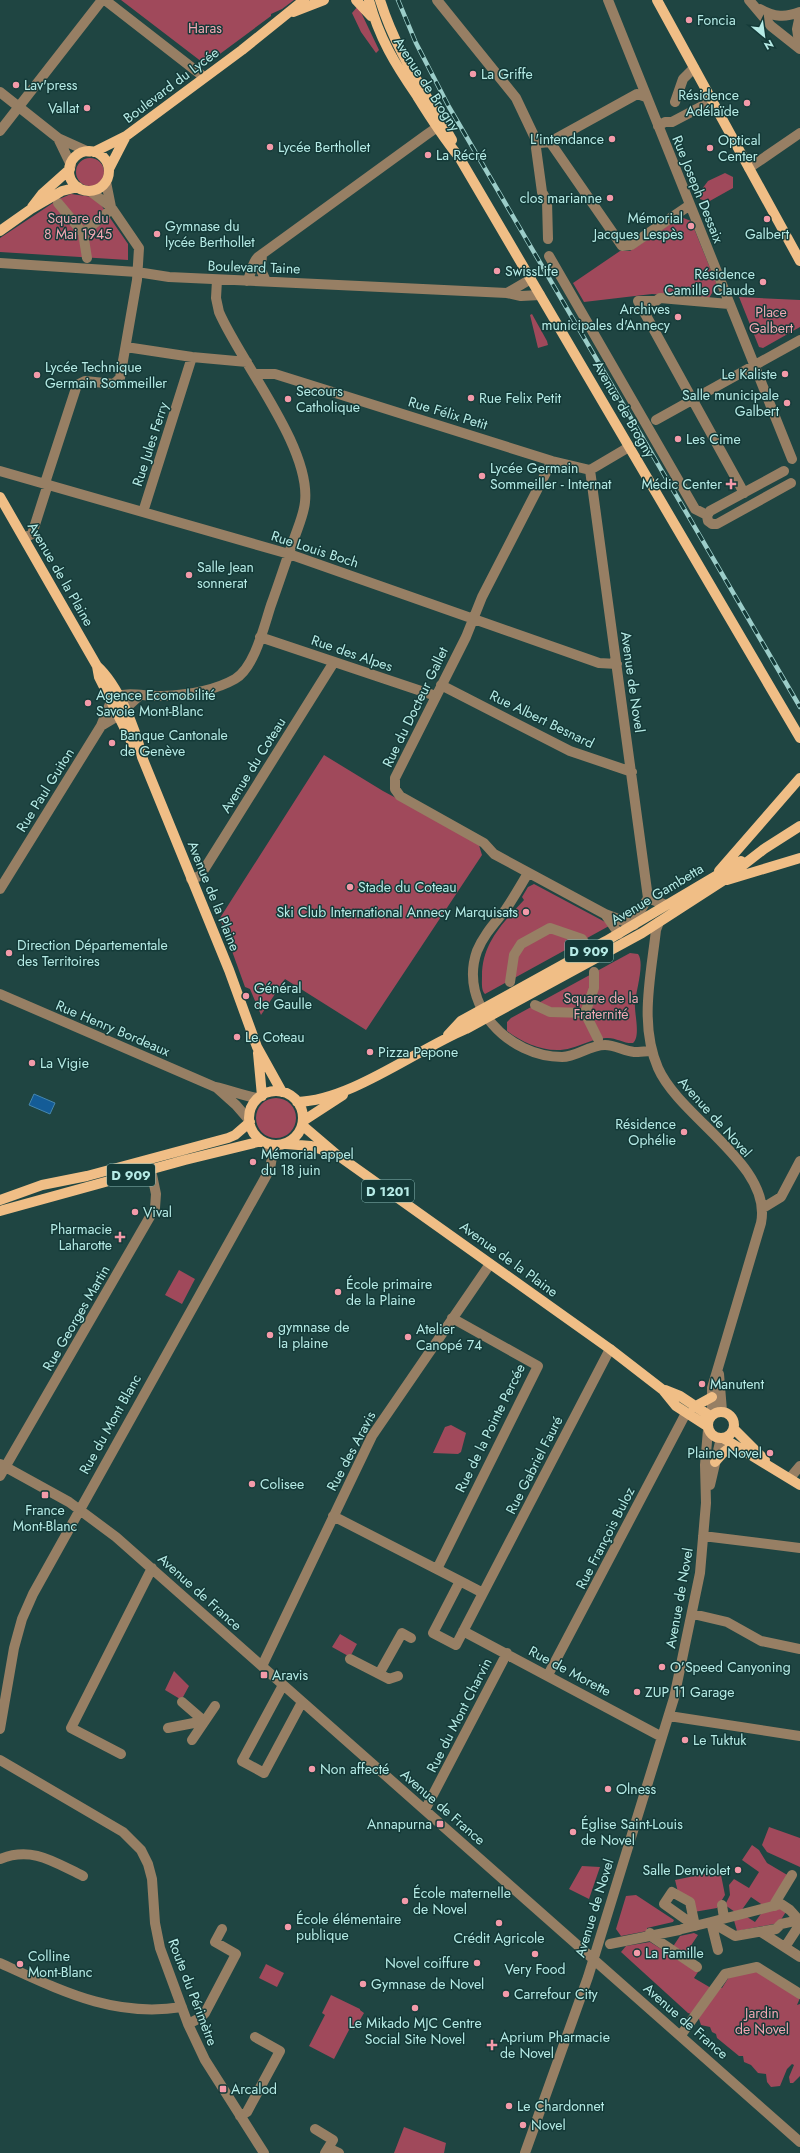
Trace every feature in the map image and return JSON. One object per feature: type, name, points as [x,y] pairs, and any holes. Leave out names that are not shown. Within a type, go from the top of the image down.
[{"type":"main road","name":"Boulevard du Lycée","points":[[91,152],[126,136],[289,13],[304,0]]},
{"type":"main road","name":"Boulevard du Lycée","points":[[289,13],[324,0]]},
{"type":"main road","points":[[356,0],[374,18]]},
{"type":"main road","name":"Avenue de Brogny","points":[[369,0],[374,18],[387,50],[459,156],[800,738]]},
{"type":"main road","name":"Avenue de Brogny","points":[[380,0],[391,33],[440,127]]},
{"type":"main road","points":[[657,0],[800,261]]},
{"type":"main road","name":"Boulevard du Lycée","points":[[109,169],[126,136]]},
{"type":"main road","points":[[0,231],[30,209],[62,190],[78,187],[90,191],[101,187],[106,182],[109,169],[106,160],[91,152],[76,157],[70,167],[42,194],[30,209]]},
{"type":"main road","points":[[70,167],[71,177],[78,187]]},
{"type":"main road","name":"Avenue de la Plaine","points":[[0,497],[97,666],[99,677],[114,697],[122,712],[132,744],[142,757],[257,1047],[270,1074],[282,1092]]},
{"type":"main road","points":[[721,877],[727,860],[799,780]]},
{"type":"main road","name":"Avenue Gambetta","points":[[485,1014],[659,922],[721,877],[800,826]]},
{"type":"main road","points":[[721,877],[800,858]]},
{"type":"main road","name":"Avenue Gambetta","points":[[302,1123],[358,1085],[445,1038],[666,905],[721,877]]},
{"type":"main road","name":"Avenue de la Plaine","points":[[257,1047],[260,1097]]},
{"type":"main road","name":"Avenue Gambetta","points":[[297,1102],[320,1100],[358,1085]]},
{"type":"main road","points":[[273,1092],[282,1092],[292,1097],[297,1102],[302,1113],[302,1123],[294,1138],[286,1144],[265,1142],[254,1134],[249,1122],[250,1111],[260,1097],[273,1092]]},
{"type":"main road","name":"D 909","points":[[0,1200],[47,1184],[87,1176],[235,1136],[249,1122]]},
{"type":"main road","name":"Avenue de la Plaine","points":[[302,1123],[336,1154],[610,1350],[663,1390],[676,1406],[690,1410],[710,1422]]},
{"type":"main road","name":"D 909","points":[[0,1211],[151,1170],[265,1142]]},
{"type":"main road","name":"Avenue de la Plaine","points":[[286,1144],[311,1146],[336,1154]]},
{"type":"main road","points":[[690,1410],[712,1397]]},
{"type":"main road","points":[[770,1465],[734,1429],[732,1418],[722,1411],[710,1422],[713,1436],[722,1438],[748,1455],[770,1465],[800,1485]]},
{"type":"main road","points":[[722,1438],[730,1435],[734,1429]]},
{"type":"main road","points":[[715,1462],[733,1445]]},
{"type":"street","points":[[0,131],[102,0]]},
{"type":"street","points":[[105,0],[204,77]]},
{"type":"street","points":[[437,0],[519,103],[538,142],[536,148],[542,192],[547,201],[548,239]]},
{"type":"street","name":"Rue Joseph Dessaix","points":[[608,0],[646,97],[662,124],[690,205],[753,366],[796,459]]},
{"type":"street","points":[[752,3],[769,14],[777,16],[790,16],[800,12]]},
{"type":"street","points":[[752,3],[771,26],[800,49]]},
{"type":"street","points":[[800,15],[797,29],[800,49]]},
{"type":"street","points":[[675,102],[683,79],[694,68]]},
{"type":"street","points":[[0,92],[58,138],[91,152]]},
{"type":"street","points":[[538,142],[543,144],[550,142],[637,94],[646,97]]},
{"type":"street","points":[[662,124],[672,122],[711,98]]},
{"type":"street","points":[[247,281],[251,274],[253,263],[262,254],[440,127]]},
{"type":"street","points":[[748,168],[800,133]]},
{"type":"street","points":[[58,138],[70,167]]},
{"type":"street","points":[[550,142],[622,246],[631,244],[690,205]]},
{"type":"street","points":[[106,182],[109,210]]},
{"type":"street","points":[[24,538],[32,534],[77,385],[85,381],[114,384],[118,382],[126,347],[139,254],[137,244],[109,210],[90,191]]},
{"type":"street","points":[[58,203],[83,233],[87,258]]},
{"type":"street","points":[[83,233],[109,210]]},
{"type":"street","points":[[262,254],[261,270],[266,281]]},
{"type":"street","points":[[548,256],[695,509],[707,515],[709,523],[717,524],[795,484],[785,477],[784,471],[787,463],[796,459]]},
{"type":"street","name":"Boulevard Taine","points":[[0,263],[137,272],[170,277],[217,280],[507,293],[520,296],[540,295]]},
{"type":"street","points":[[507,293],[531,279]]},
{"type":"street","points":[[114,697],[185,694],[215,687],[231,681],[246,670],[260,637],[304,508],[306,496],[304,474],[294,447],[218,312],[216,298],[217,280]]},
{"type":"street","points":[[729,304],[713,304],[709,301],[660,298],[656,301],[638,301],[744,493]]},
{"type":"street","points":[[656,420],[800,340]]},
{"type":"street","points":[[126,347],[192,357],[247,362]]},
{"type":"street","name":"Rue Jules Ferry","points":[[143,512],[192,357]]},
{"type":"street","name":"Rue Félix Petit","points":[[254,374],[275,374],[552,461],[590,470]]},
{"type":"street","points":[[590,470],[629,446]]},
{"type":"street","name":"Rue du Docteur Gallet","points":[[552,461],[482,597],[441,686],[395,778],[395,789],[400,796],[484,843],[494,854],[605,914],[634,925]]},
{"type":"street","name":"Rue Louis Boch","points":[[0,470],[289,554],[599,663],[616,664]]},
{"type":"street","name":"Avenue de Novel","points":[[590,470],[648,898]]},
{"type":"street","points":[[707,515],[784,471]]},
{"type":"street","name":"Rue des Alpes","points":[[260,637],[436,696]]},
{"type":"street","name":"Avenue du Coteau","points":[[191,880],[200,876],[334,662]]},
{"type":"street","name":"Rue Albert Besnard","points":[[441,686],[570,751],[632,772]]},
{"type":"street","name":"Rue Paul Guiton","points":[[100,726],[122,712],[139,696]]},
{"type":"street","name":"Rue Paul Guiton","points":[[0,889],[100,726],[114,697]]},
{"type":"street","points":[[528,873],[505,909],[491,926],[477,951],[474,966],[474,981],[485,1014],[499,1032],[512,1042],[529,1051],[541,1054],[566,1056],[592,1046],[607,1045],[635,1052],[652,1051]]},
{"type":"street","points":[[634,925],[636,918],[648,898],[666,905]]},
{"type":"street","name":"Rue du Docteur Gallet","points":[[605,914],[619,934]]},
{"type":"street","name":"Avenue de Novel","points":[[525,2153],[593,1960],[669,1716],[693,1614],[700,1573],[706,1503],[706,1465],[712,1388],[719,1372],[761,1223],[763,1208],[756,1188],[735,1157],[669,1088],[658,1067],[652,1051],[648,1031],[647,1009],[656,930],[659,922]]},
{"type":"street","points":[[510,982],[514,955],[521,944],[550,928],[582,939],[584,942]]},
{"type":"street","points":[[594,972],[594,988],[585,1012],[598,1039]]},
{"type":"street","name":"Rue Henry Bordeaux","points":[[0,994],[215,1087],[233,1090],[246,1097],[260,1097]]},
{"type":"street","points":[[535,1004],[550,1012],[585,1012]]},
{"type":"street","name":"Rue Henry Bordeaux","points":[[215,1087],[236,1105],[249,1122]]},
{"type":"street","name":"Rue du Mont Blanc","points":[[0,1729],[14,1648],[22,1619],[36,1589],[79,1509],[270,1169],[272,1156],[265,1142]]},
{"type":"street","points":[[763,1208],[781,1197],[800,1161]]},
{"type":"street","name":"Rue Georges Martin","points":[[0,1476],[3,1465],[155,1208],[156,1194],[151,1170]]},
{"type":"street","name":"Rue des Aravis","points":[[262,1666],[333,1516],[381,1421],[490,1264]]},
{"type":"street","name":"Rue de la Pointe Percée","points":[[437,1569],[538,1366],[452,1318]]},
{"type":"street","name":"Rue Gabriel Fauré","points":[[483,1593],[610,1350]]},
{"type":"street","name":"Avenue de Novel","points":[[719,1372],[722,1411]]},
{"type":"street","name":"Rue François Buloz","points":[[548,1675],[690,1410]]},
{"type":"street","name":"Avenue de Novel","points":[[706,1503],[722,1438]]},
{"type":"street","name":"Avenue de France","points":[[3,1465],[79,1509],[116,1537],[593,1960],[681,2035],[800,2142]]},
{"type":"street","points":[[790,1478],[800,1466]]},
{"type":"street","points":[[333,1516],[437,1569],[460,1581],[483,1593],[456,1646],[433,1633],[460,1581]]},
{"type":"street","points":[[703,1536],[800,1548]]},
{"type":"street","points":[[121,1754],[71,1728],[152,1568]]},
{"type":"street","points":[[693,1614],[724,1621],[761,1641],[800,1649]]},
{"type":"street","name":"Rue de Morette","points":[[463,1631],[507,1653],[662,1737]]},
{"type":"street","points":[[379,1674],[402,1633],[411,1638]]},
{"type":"street","name":"Rue du Mont Charvin","points":[[425,1810],[507,1653]]},
{"type":"street","points":[[350,1660],[390,1679],[398,1676]]},
{"type":"street","points":[[283,1685],[242,1762],[264,1774],[302,1702]]},
{"type":"street","points":[[182,1702],[204,1721]]},
{"type":"street","points":[[192,1740],[215,1706]]},
{"type":"street","points":[[669,1716],[800,1736]]},
{"type":"street","points":[[168,1728],[204,1721]]},
{"type":"street","name":"Route du Périmètre","points":[[0,1760],[123,1832],[141,1850],[148,1864],[152,1879],[155,1923],[160,1948],[188,2024],[205,2060],[264,2153]]},
{"type":"street","points":[[0,1859],[16,1853],[32,1854],[83,1876]]},
{"type":"street","points":[[775,1906],[775,1903],[792,1875]]},
{"type":"street","points":[[672,1892],[689,1900],[695,1926],[662,1905],[672,1892]]},
{"type":"street","points":[[610,1944],[650,1933],[695,1926],[782,1904],[800,1921]]},
{"type":"street","points":[[722,1905],[724,1918]]},
{"type":"street","points":[[711,1922],[735,1936],[755,1935],[776,1929],[781,1924],[800,1921]]},
{"type":"street","points":[[779,1945],[800,1921]]},
{"type":"street","points":[[711,1922],[718,1950]]},
{"type":"street","points":[[188,2024],[200,2018],[205,2012],[236,1954],[215,1942],[222,1929]]},
{"type":"street","points":[[650,1933],[697,1968]]},
{"type":"street","points":[[755,1935],[779,1945],[800,1957]]},
{"type":"street","points":[[0,1964],[72,1995],[99,2004],[139,2009],[182,2007]]},
{"type":"street","points":[[681,2035],[725,1974],[757,1967],[800,1994]]},
{"type":"street","points":[[240,2116],[247,2112],[280,2051],[255,2037]]},
{"type":"street","points":[[315,2129],[333,2140],[327,2150],[339,2153]]},
{"type":"green space","name":"Haras","points":[[121,0],[294,0],[282,9],[271,14],[271,16],[209,62],[202,62]]},
{"type":"green space","points":[[358,6],[379,50],[376,53],[361,32],[352,13]]},
{"type":"green space","points":[[90,158],[100,162],[104,172],[100,182],[90,186],[80,182],[76,172],[80,162]]},
{"type":"green space","points":[[725,173],[733,177],[733,188],[708,202],[700,199],[699,193],[708,181]]},
{"type":"green space","name":"Square du 8 Mai 1945","points":[[71,194],[93,197],[99,202],[128,244],[128,260],[0,252],[0,238],[59,199]]},
{"type":"green space","points":[[681,217],[691,221],[717,285],[709,298],[652,294],[584,302],[573,283],[620,251],[630,251]]},
{"type":"green space","name":"Place Galbert","points":[[739,297],[800,300],[800,327],[763,348],[759,347]]},
{"type":"green space","points":[[532,314],[548,345],[538,348],[530,315]]},
{"type":"green space","name":"Stade du Coteau","points":[[324,755],[383,791],[478,842],[482,855],[366,1030],[285,979],[261,1015],[250,989],[245,987],[220,918]]},
{"type":"green space","name":"Square de la Fraternité","points":[[534,884],[607,923],[609,926],[485,994],[482,986],[483,964],[490,944],[501,925],[524,900],[522,897],[528,887]]},
{"type":"green space","name":"Square de la Fraternité","points":[[630,953],[638,954],[641,964],[635,1003],[637,1035],[633,1043],[613,1038],[606,1038],[563,1050],[554,1050],[537,1047],[521,1040],[507,1031],[507,1022],[511,1018]]},
{"type":"green space","points":[[280,1098],[287,1101],[293,1107],[296,1118],[295,1126],[287,1135],[280,1138],[272,1138],[265,1135],[257,1126],[256,1114],[259,1107],[268,1099]]},
{"type":"green space","points":[[179,1270],[195,1279],[182,1304],[165,1295]]},
{"type":"green space","points":[[451,1425],[466,1433],[461,1452],[458,1454],[433,1453],[445,1427]]},
{"type":"green space","points":[[340,1634],[357,1644],[350,1657],[332,1647]]},
{"type":"green space","points":[[174,1671],[189,1686],[183,1697],[180,1699],[165,1690]]},
{"type":"green space","points":[[769,1827],[800,1838],[800,1867],[767,1852],[762,1845]]},
{"type":"green space","points":[[752,1845],[759,1850],[767,1863],[789,1876],[771,1904],[764,1906],[751,1897],[741,1911],[735,1912],[725,1905],[730,1895],[729,1885],[734,1879],[749,1888],[759,1872],[742,1860]]},
{"type":"green space","points":[[582,1866],[600,1867],[589,1899],[569,1889]]},
{"type":"green space","points":[[709,1873],[710,1877],[721,1875],[725,1895],[717,1908],[694,1912],[678,1892],[675,1880]]},
{"type":"green space","points":[[636,1895],[674,1920],[673,1922],[647,1928],[647,1931],[621,1936],[616,1929],[626,1896]]},
{"type":"green space","points":[[781,1907],[787,1910],[779,1923],[737,1931],[733,1917],[744,1915],[755,1922],[763,1911]]},
{"type":"green space","points":[[694,1933],[698,1935],[684,1956],[672,1948],[680,1936]]},
{"type":"green space","name":"Jardin de Novel","points":[[650,1942],[698,1972],[694,1978],[711,1988],[722,1988],[729,1977],[759,1971],[800,1998],[797,2005],[800,2004],[800,2076],[793,2083],[790,2083],[789,2077],[794,2065],[792,2064],[787,2069],[780,2086],[771,2087],[767,2082],[766,2074],[758,2073],[751,2065],[744,2062],[743,2056],[739,2056],[717,2038],[716,2034],[712,2032],[710,2027],[701,2025],[698,2016],[688,2013],[621,1952],[626,1946]]},
{"type":"green space","points":[[266,1964],[284,1973],[277,1987],[259,1978]]},
{"type":"green space","points":[[331,1995],[360,2009],[364,2013],[354,2030],[350,2028],[334,2059],[309,2046],[325,2015],[322,2013]]},
{"type":"green space","points":[[404,2127],[446,2143],[444,2153],[394,2153]]},
{"type":"water","points":[[34,1094],[55,1103],[50,1114],[29,1105]]},
{"type":"railway","points":[[398,0],[416,43],[449,107],[800,707]]},
{"type":"place","name":"Foncia","points":[[689,20]]},
{"type":"place","name":"La Griffe","points":[[473,74]]},
{"type":"place","name":"Lav'press","points":[[16,85]]},
{"type":"place","name":"Résidence Adélaïde","points":[[747,103]]},
{"type":"place","name":"Vallat","points":[[87,108]]},
{"type":"place","name":"L'intendance","points":[[612,139]]},
{"type":"place","name":"Lycée Berthollet","points":[[270,147]]},
{"type":"place","name":"Optical Center","points":[[710,148]]},
{"type":"place","name":"La Récré","points":[[428,155]]},
{"type":"place","name":"clos marianne","points":[[610,198]]},
{"type":"place","name":"Galbert","points":[[767,219]]},
{"type":"place","name":"Mémorial Jacques Lespès","points":[[691,226]]},
{"type":"place","name":"Gymnase du lycée Berthollet","points":[[157,234]]},
{"type":"place","name":"SwissLife","points":[[497,271]]},
{"type":"place","name":"Résidence Camille Claude","points":[[763,282]]},
{"type":"place","name":"Archives municipales d'Annecy","points":[[678,317]]},
{"type":"place","name":"Le Kaliste","points":[[785,374]]},
{"type":"place","name":"Lycée Technique Germain Sommeiller","points":[[37,375]]},
{"type":"place","name":"Rue Felix Petit","points":[[471,398]]},
{"type":"place","name":"Secours Catholique","points":[[288,399]]},
{"type":"place","name":"Salle municipale Galbert","points":[[787,403]]},
{"type":"place","name":"Les Cime","points":[[678,439]]},
{"type":"place","name":"Lycée Germain Sommeiller - Internat","points":[[482,476]]},
{"type":"place","name":"Médic Center","points":[[731,484]]},
{"type":"place","name":"Salle Jean sonnerat","points":[[189,575]]},
{"type":"place","name":"Agence Ecomobilité Savoie Mont-Blanc","points":[[88,703]]},
{"type":"place","name":"Banque Cantonale de Genève","points":[[112,743]]},
{"type":"place","name":"Stade du Coteau","points":[[350,887]]},
{"type":"place","name":"Ski Club International Annecy Marquisats","points":[[526,912]]},
{"type":"place","name":"Direction Départementale des Territoires","points":[[9,953]]},
{"type":"place","name":"Général de Gaulle","points":[[246,996]]},
{"type":"place","name":"Le Coteau","points":[[237,1037]]},
{"type":"place","name":"Pizza Pepone","points":[[370,1052]]},
{"type":"place","name":"La Vigie","points":[[32,1063]]},
{"type":"place","name":"Résidence Ophélie","points":[[684,1132]]},
{"type":"place","name":"Mémorial appel du 18 juin","points":[[253,1162]]},
{"type":"place","name":"Vival","points":[[135,1212]]},
{"type":"place","name":"Pharmacie Laharotte","points":[[120,1237]]},
{"type":"place","name":"École primaire de la Plaine","points":[[338,1292]]},
{"type":"place","name":"gymnase de la plaine","points":[[270,1335]]},
{"type":"place","name":"Atelier Canopé 74","points":[[408,1337]]},
{"type":"place","name":"Manutent","points":[[702,1384]]},
{"type":"place","name":"Plaine Novel","points":[[770,1453]]},
{"type":"place","name":"Colisee","points":[[252,1484]]},
{"type":"place","name":"France Mont-Blanc","points":[[45,1495]]},
{"type":"place","name":"O’Speed Canyoning","points":[[662,1667]]},
{"type":"place","name":"Aravis","points":[[264,1675]]},
{"type":"place","name":"ZUP 11 Garage","points":[[637,1692]]},
{"type":"place","name":"Le Tuktuk","points":[[685,1740]]},
{"type":"place","name":"Non affecté","points":[[312,1769]]},
{"type":"place","name":"Olness","points":[[608,1789]]},
{"type":"place","name":"Annapurna","points":[[440,1824]]},
{"type":"place","name":"Église Saint-Louis de Novel","points":[[573,1832]]},
{"type":"place","name":"Salle Denviolet","points":[[738,1870]]},
{"type":"place","name":"École maternelle de Novel","points":[[405,1901]]},
{"type":"place","name":"Crédit Agricole","points":[[499,1923]]},
{"type":"place","name":"École élémentaire publique","points":[[288,1927]]},
{"type":"place","name":"La Famille","points":[[637,1953]]},
{"type":"place","name":"Very Food","points":[[535,1954]]},
{"type":"place","name":"Novel coiffure","points":[[477,1963]]},
{"type":"place","name":"Colline Mont-Blanc","points":[[20,1964]]},
{"type":"place","name":"Gymnase de Novel","points":[[363,1984]]},
{"type":"place","name":"Carrefour City","points":[[506,1994]]},
{"type":"place","name":"Le Mikado MJC Centre Social Site Novel","points":[[415,2008]]},
{"type":"place","name":"Aprium Pharmacie de Novel","points":[[492,2045]]},
{"type":"place","name":"Arcalod","points":[[223,2089]]},
{"type":"place","name":"Le Chardonnet","points":[[509,2106]]},
{"type":"place","name":"Novel","points":[[523,2125]]}]
